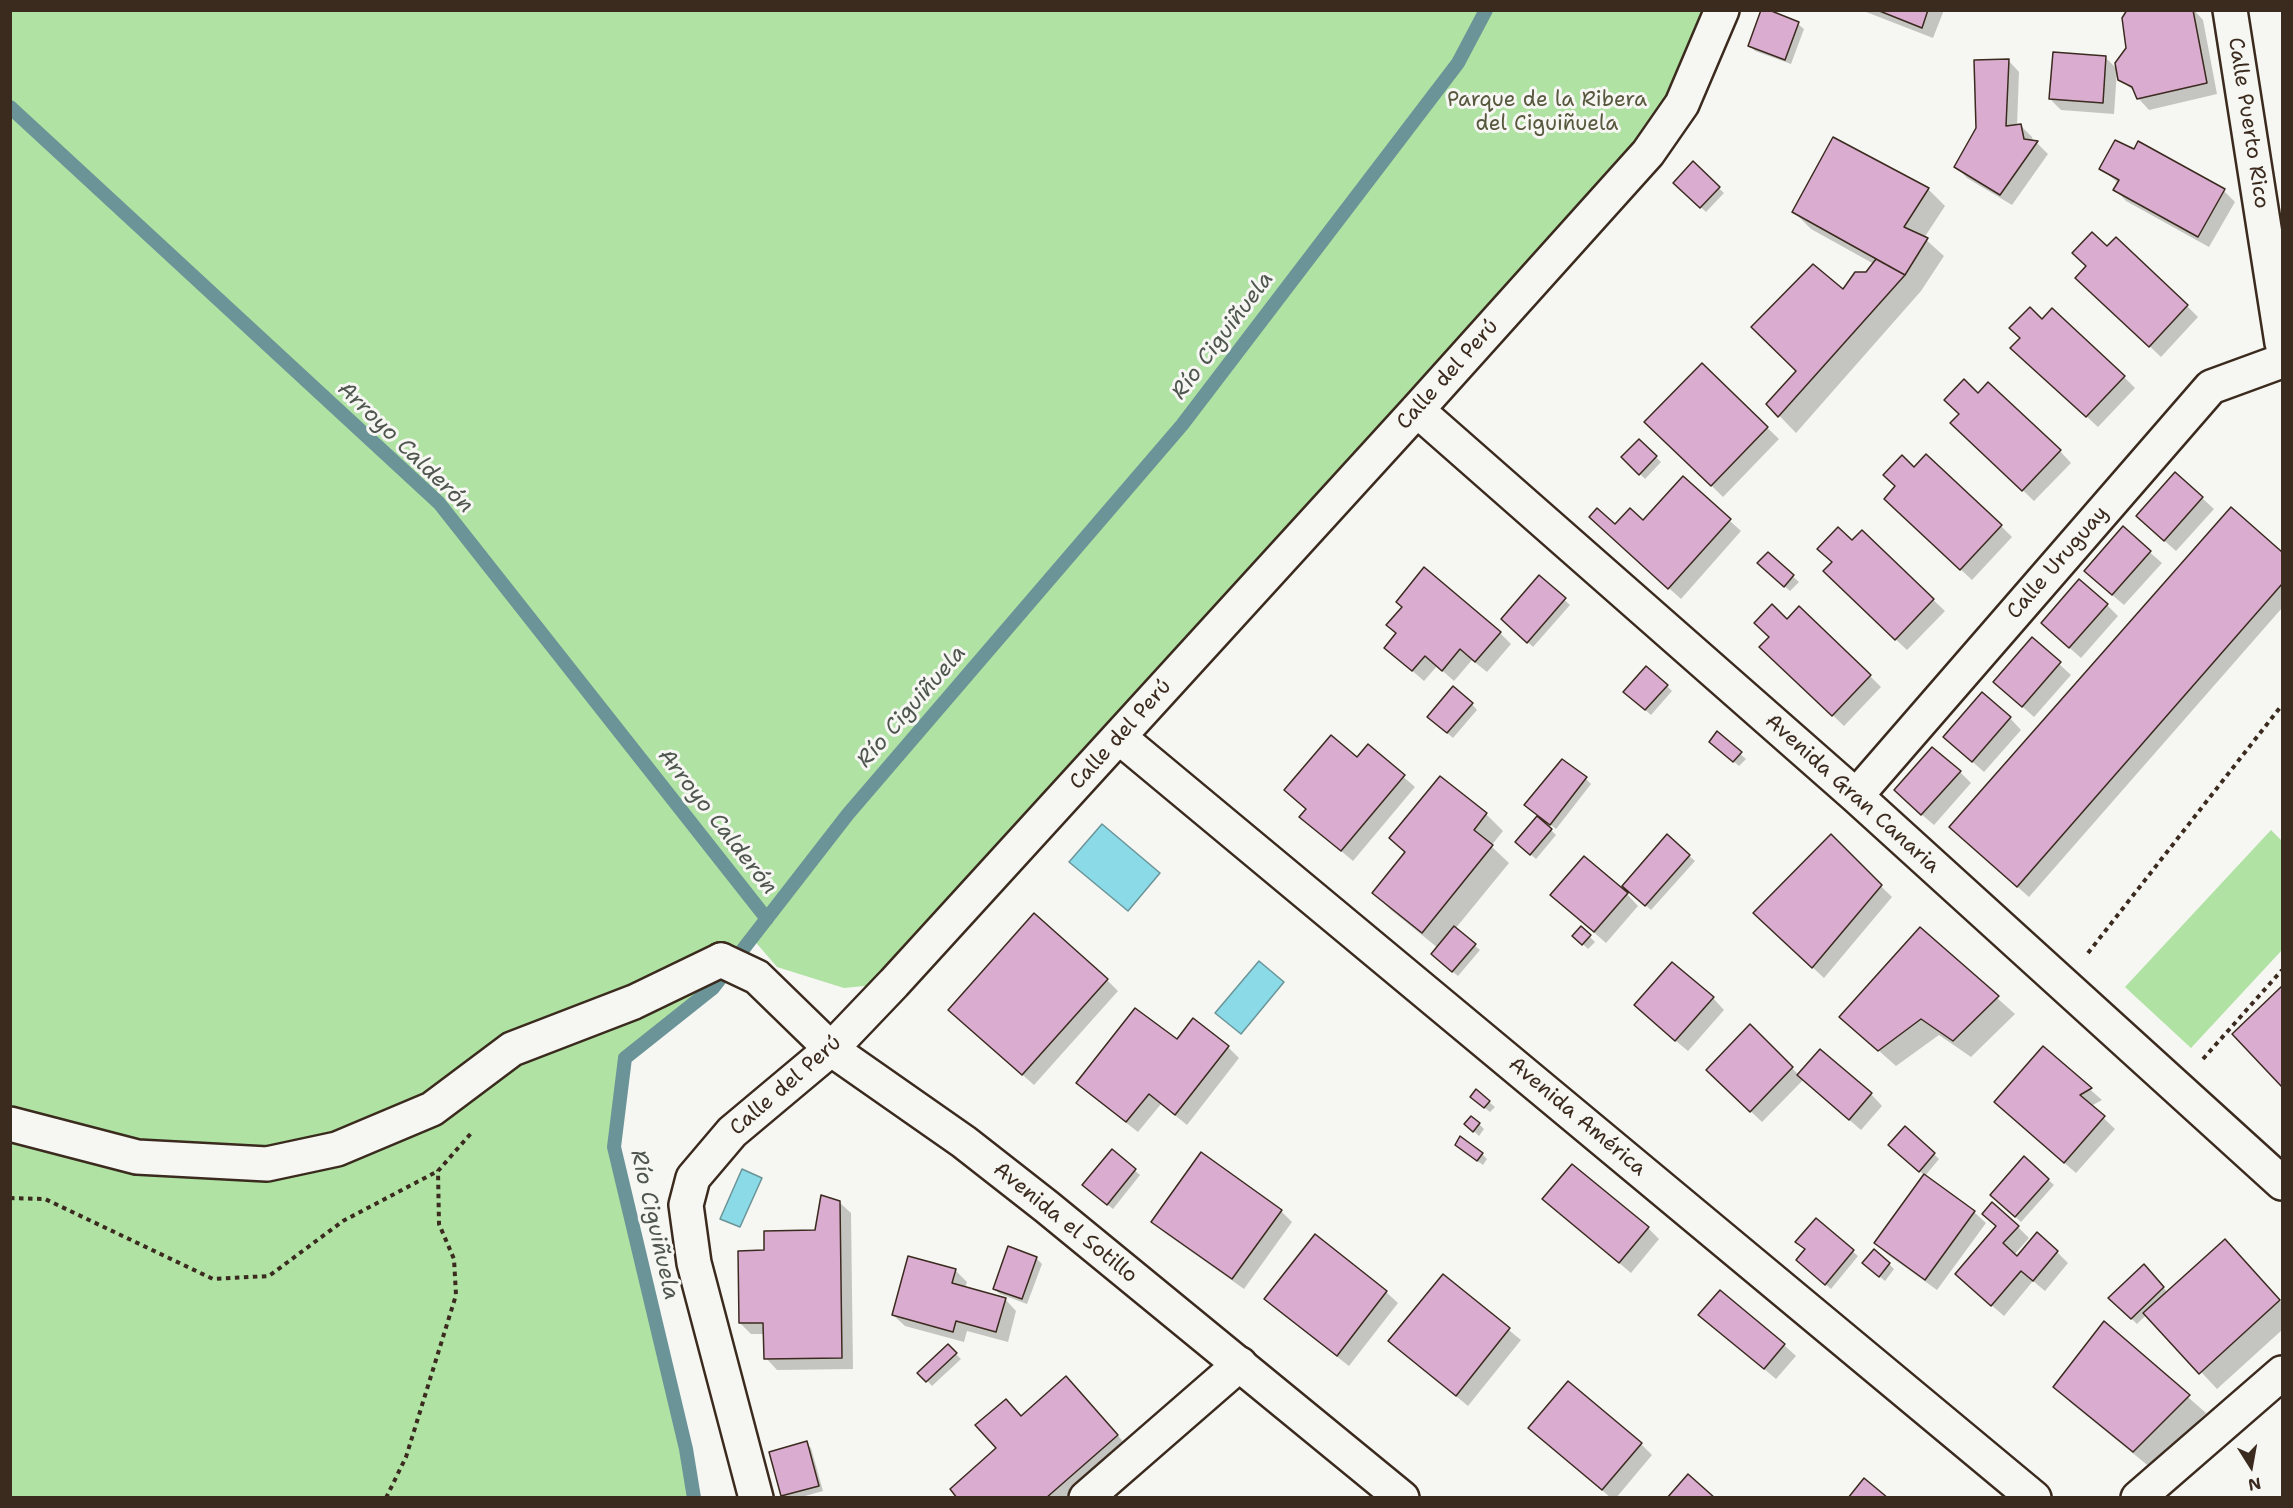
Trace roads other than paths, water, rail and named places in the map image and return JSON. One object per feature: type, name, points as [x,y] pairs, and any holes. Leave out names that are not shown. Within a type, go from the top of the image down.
[{"type":"street","name":"Calle del Perú","points":[[756,1497],[694,1263],[686,1204],[693,1178],[732,1132],[831,1049],[910,966],[1648,153],[1682,104],[1722,10]]},
{"type":"street","name":"Calle Puerto Rico","points":[[2230,10],[2283,343]]},
{"type":"street","name":"Calle Uruguay","points":[[1856,796],[2211,387],[2283,361]]},
{"type":"street","name":"Avenida Gran Canaria","points":[[1417,410],[1856,796],[2283,1183]]},
{"type":"street","name":"Avenida América","points":[[1119,737],[2034,1497]]},
{"type":"street","name":"Avenida el Sotillo","points":[[10,1125],[137,1157],[267,1164],[337,1149],[432,1109],[512,1049],[634,1002],[721,960],[757,977],[831,1049],[964,1142],[1402,1497]]},
{"type":"street","points":[[1086,1497],[1240,1364]]},
{"type":"street","points":[[2138,1497],[2283,1373]]},
{"type":"water","points":[[1102,824],[1160,873],[1128,911],[1069,862]]},
{"type":"water","points":[[1259,961],[1284,982],[1241,1034],[1215,1013]]},
{"type":"water","points":[[742,1169],[762,1178],[740,1227],[720,1219]]},
{"type":"waterway","name":"Río Ciguiñuela","points":[[694,1498],[686,1449],[614,1147],[625,1058],[713,988],[848,814],[1182,425],[1458,63],[1486,10]]},
{"type":"waterway","name":"Arroyo Calderón","points":[[10,107],[439,503],[767,919]]},
{"type":"park label","name":"Parque de la Ribera del Ciguiñuela","points":[[1547,113]]}]
